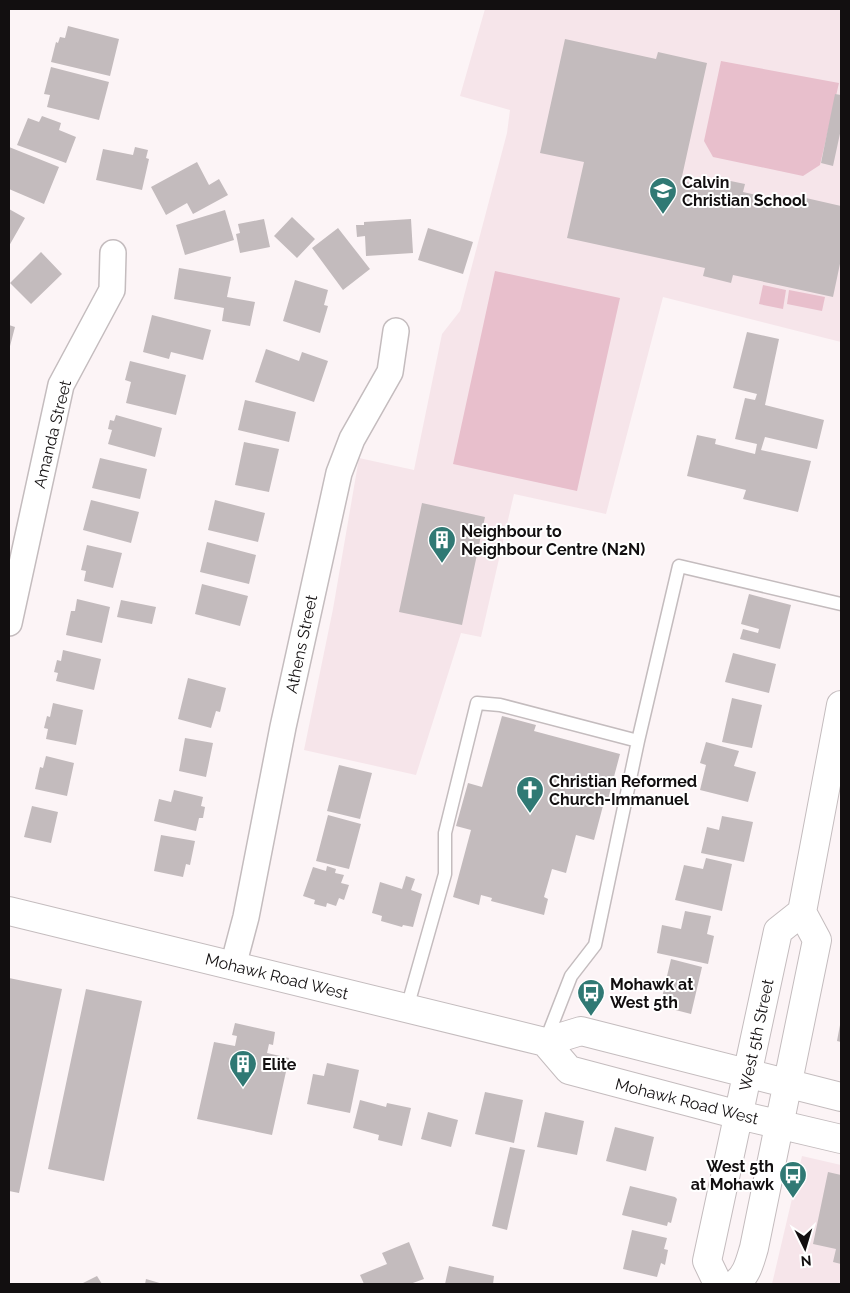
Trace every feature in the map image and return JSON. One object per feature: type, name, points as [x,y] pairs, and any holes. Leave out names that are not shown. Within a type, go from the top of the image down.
[{"type":"main road","points":[[736,1284],[746,1270],[754,1248],[817,940],[802,912],[841,705]]},
{"type":"main road","name":"Mohawk Road West","points":[[9,911],[545,1042],[569,1070],[841,1139]]},
{"type":"main road","name":"West 5th Street","points":[[718,1284],[707,1261],[778,931],[802,912]]},
{"type":"main road","points":[[545,1042],[581,1031],[841,1097]]},
{"type":"street","name":"Amanda Street","points":[[9,623],[61,385],[112,290],[113,253]]},
{"type":"street","name":"Athens Street","points":[[233,966],[246,917],[283,727],[339,473],[352,439],[390,372],[396,332]]},
{"type":"lane","points":[[545,1042],[571,976],[595,944],[638,741],[680,566],[841,604]]},
{"type":"lane","points":[[407,1008],[445,874],[445,833],[477,703],[500,705],[638,741]]},
{"type":"shaded area","name":"Calvin Christian School","points":[[485,9],[841,9],[841,342],[663,297],[606,514],[514,494],[481,637],[461,633],[416,775],[304,750],[333,609],[359,458],[414,470],[442,334],[460,311],[507,133],[510,110],[460,96]]},
{"type":"shaded area","points":[[721,61],[839,83],[820,165],[803,176],[713,157],[704,141]]},
{"type":"shaded area","points":[[495,271],[620,298],[577,491],[453,464]]},
{"type":"shaded area","points":[[763,285],[786,290],[783,309],[759,304]]},
{"type":"shaded area","points":[[789,290],[825,297],[822,311],[787,304]]},
{"type":"shaded area","points":[[802,1156],[841,1165],[841,1284],[772,1284]]},
{"type":"building","points":[[68,26],[119,39],[110,76],[51,62],[56,42],[58,43],[60,37],[65,38]]},
{"type":"building","points":[[565,39],[656,59],[658,52],[707,63],[681,181],[714,188],[716,178],[745,184],[743,192],[804,206],[806,198],[841,206],[841,259],[833,297],[733,275],[731,283],[703,276],[705,268],[567,238],[584,162],[540,153]]},
{"type":"building","points":[[51,67],[109,82],[99,120],[47,107],[50,95],[44,94]]},
{"type":"building","points":[[835,94],[841,95],[841,129],[833,166],[821,163]]},
{"type":"building","points":[[42,116],[61,123],[59,130],[76,137],[66,163],[17,145],[28,118],[39,122]]},
{"type":"building","points":[[9,147],[59,167],[44,204],[9,189]]},
{"type":"building","points":[[135,147],[148,150],[146,158],[149,159],[142,190],[96,180],[103,149],[133,155]]},
{"type":"building","points":[[197,162],[209,185],[219,179],[228,195],[193,214],[187,203],[166,215],[151,187]]},
{"type":"building","points":[[9,209],[25,218],[9,246]]},
{"type":"building","points":[[225,210],[234,240],[185,255],[176,225]]},
{"type":"building","points":[[292,217],[315,239],[297,258],[274,236]]},
{"type":"building","points":[[264,219],[270,247],[240,253],[236,234],[240,233],[238,224]]},
{"type":"building","points":[[411,219],[413,253],[366,256],[365,236],[357,237],[356,225],[364,225],[364,222]]},
{"type":"building","points":[[338,228],[370,269],[343,290],[312,248]]},
{"type":"building","points":[[428,228],[473,242],[463,274],[418,260]]},
{"type":"building","points":[[41,252],[62,274],[31,304],[10,283]]},
{"type":"building","points":[[179,268],[231,277],[227,297],[255,302],[250,326],[222,321],[224,308],[174,299]]},
{"type":"building","points":[[295,280],[328,290],[324,305],[328,306],[320,333],[283,321]]},
{"type":"building","points":[[152,315],[211,330],[203,360],[171,352],[169,359],[143,352]]},
{"type":"building","points":[[9,325],[15,327],[9,350]]},
{"type":"building","points":[[747,332],[779,339],[765,405],[824,420],[817,449],[765,437],[761,450],[811,461],[798,512],[743,499],[746,490],[687,476],[697,435],[716,439],[715,444],[755,454],[757,444],[735,439],[745,398],[755,400],[757,394],[733,388]]},
{"type":"building","points":[[266,349],[299,361],[302,352],[328,361],[314,402],[255,382]]},
{"type":"building","points":[[130,361],[186,375],[176,415],[126,403],[131,382],[125,380]]},
{"type":"building","points":[[245,400],[296,412],[289,442],[238,430]]},
{"type":"building","points":[[116,415],[162,428],[155,457],[108,444],[112,430],[108,429],[110,420],[114,421]]},
{"type":"building","points":[[244,442],[279,449],[269,492],[235,485]]},
{"type":"building","points":[[100,458],[147,469],[140,499],[92,488]]},
{"type":"building","points":[[91,500],[139,512],[131,543],[83,530]]},
{"type":"building","points":[[215,500],[265,513],[258,542],[208,530]]},
{"type":"building","name":"Neighbour to Neighbour Centre (N2N)","points":[[422,503],[485,517],[462,625],[399,612]]},
{"type":"building","points":[[207,542],[256,555],[249,584],[200,572]]},
{"type":"building","points":[[87,545],[122,553],[113,588],[84,581],[86,571],[81,570]]},
{"type":"building","points":[[202,584],[248,596],[240,626],[195,614]]},
{"type":"building","points":[[749,594],[791,605],[780,649],[740,639],[743,629],[758,633],[759,629],[741,624]]},
{"type":"building","points":[[77,599],[110,607],[102,643],[66,635],[71,611],[75,611]]},
{"type":"building","points":[[121,600],[156,607],[152,624],[117,617]]},
{"type":"building","points":[[63,650],[101,659],[94,690],[56,681],[58,673],[54,672],[57,660],[61,661]]},
{"type":"building","points":[[733,653],[776,664],[769,693],[725,682]]},
{"type":"building","points":[[188,678],[226,688],[220,712],[216,711],[211,728],[178,719]]},
{"type":"building","points":[[732,698],[762,705],[752,748],[722,742]]},
{"type":"building","points":[[53,703],[83,710],[76,745],[46,739],[48,729],[44,728],[47,716],[50,717]]},
{"type":"building","name":"Christian Reformed Church-Immanuel","points":[[502,716],[536,725],[534,731],[620,754],[607,803],[604,802],[594,840],[576,835],[566,873],[552,869],[544,897],[548,899],[544,915],[491,901],[492,898],[481,895],[479,905],[453,897],[471,830],[456,826],[468,783],[482,787]]},
{"type":"building","points":[[185,738],[213,743],[206,777],[179,771]]},
{"type":"building","points":[[706,742],[739,751],[734,766],[756,772],[748,802],[700,790],[706,765],[700,763]]},
{"type":"building","points":[[46,756],[74,763],[67,796],[35,789],[40,767],[43,768]]},
{"type":"building","points":[[339,765],[372,773],[360,819],[327,811]]},
{"type":"building","points":[[174,790],[203,797],[201,806],[205,807],[203,818],[199,818],[196,831],[154,821],[159,799],[171,802]]},
{"type":"building","points":[[32,806],[58,812],[51,843],[24,837]]},
{"type":"building","points":[[328,815],[361,824],[349,869],[316,861]]},
{"type":"building","points":[[722,816],[753,822],[744,862],[701,853],[707,827],[719,830]]},
{"type":"building","points":[[161,835],[195,841],[190,865],[186,864],[183,877],[154,871]]},
{"type":"building","points":[[706,858],[732,864],[722,911],[675,900],[684,865],[703,869]]},
{"type":"building","points":[[327,866],[336,869],[335,873],[344,875],[341,883],[349,885],[344,900],[339,898],[336,906],[327,903],[326,907],[314,904],[315,900],[303,896],[313,867],[326,871]]},
{"type":"building","points":[[406,876],[415,879],[411,890],[422,894],[413,927],[403,925],[402,927],[381,921],[382,916],[372,913],[380,882],[402,889]]},
{"type":"building","points":[[685,911],[711,916],[707,934],[714,936],[708,964],[657,953],[662,925],[681,929]]},
{"type":"building","points":[[671,959],[702,967],[691,1014],[660,1006]]},
{"type":"building","points":[[9,978],[62,989],[19,1193],[9,1191]]},
{"type":"building","points":[[86,989],[142,1001],[104,1181],[48,1169]]},
{"type":"building","name":"Elite","points":[[235,1023],[275,1032],[273,1045],[269,1044],[267,1053],[289,1058],[272,1135],[197,1119],[214,1042],[235,1046],[237,1036],[232,1035]]},
{"type":"building","points":[[841,1026],[841,1042],[837,1041]]},
{"type":"building","points":[[327,1063],[359,1070],[350,1113],[307,1104],[313,1074],[324,1076]]},
{"type":"building","points":[[485,1092],[523,1100],[514,1143],[475,1134]]},
{"type":"building","points":[[360,1100],[386,1107],[387,1103],[411,1108],[402,1146],[378,1140],[379,1135],[353,1128]]},
{"type":"building","points":[[428,1112],[458,1120],[451,1147],[421,1139]]},
{"type":"building","points":[[545,1112],[584,1121],[577,1155],[537,1147]]},
{"type":"building","points":[[615,1127],[654,1137],[646,1171],[606,1161]]},
{"type":"building","points":[[510,1147],[525,1150],[507,1230],[492,1226]]},
{"type":"building","points":[[828,1172],[841,1175],[841,1264],[833,1262],[836,1249],[813,1244]]},
{"type":"building","points":[[630,1186],[675,1197],[677,1199],[671,1223],[668,1222],[667,1226],[622,1215]]},
{"type":"building","points":[[632,1230],[667,1238],[664,1249],[668,1250],[665,1265],[661,1263],[657,1277],[623,1269]]},
{"type":"building","points":[[409,1242],[424,1279],[410,1284],[364,1284],[360,1275],[387,1264],[382,1253]]},
{"type":"building","points":[[449,1266],[494,1276],[493,1284],[445,1284]]},
{"type":"building","points":[[97,1276],[102,1284],[81,1284]]},
{"type":"building","points":[[146,1279],[163,1284],[145,1284]]},
{"type":"place","name":"Calvin Christian School","points":[[663,215]]},
{"type":"place","name":"Neighbour to Neighbour Centre (N2N)","points":[[442,564]]},
{"type":"place","name":"Christian Reformed Church-Immanuel","points":[[530,814]]},
{"type":"place","name":"Mohawk at West 5th","points":[[591,1017]]},
{"type":"place","name":"Elite","points":[[243,1088]]},
{"type":"place","name":"West 5th at Mohawk","points":[[793,1199]]}]
